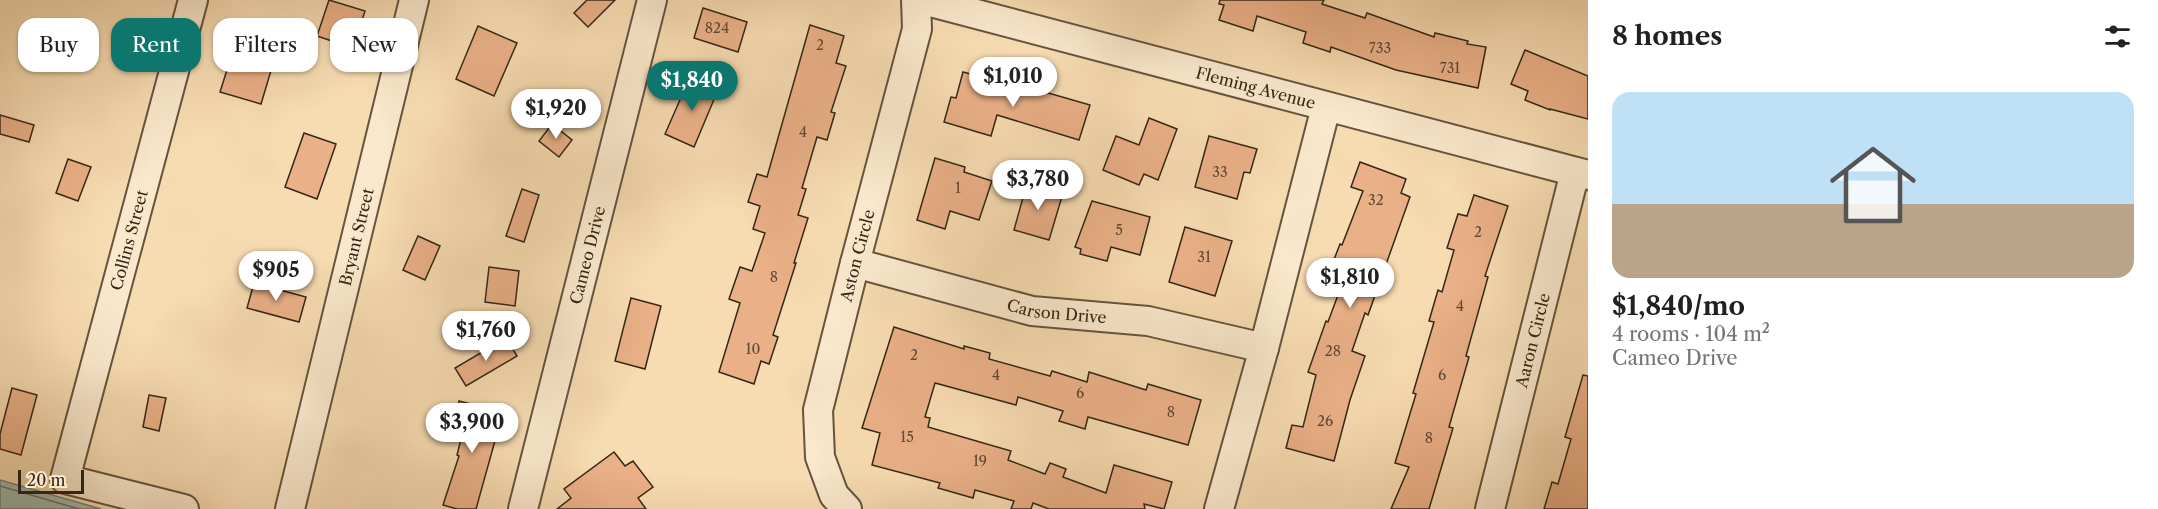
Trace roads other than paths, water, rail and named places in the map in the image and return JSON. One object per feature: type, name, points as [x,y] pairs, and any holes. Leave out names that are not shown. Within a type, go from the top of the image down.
[{"type":"street","name":"Collins Street","points":[[184,509],[65,479],[193,0]]},
{"type":"street","name":"Bryant Street","points":[[290,509],[414,0]]},
{"type":"street","name":"Cameo Drive","points":[[523,509],[652,0]]},
{"type":"street","name":"Aston Circle","points":[[847,509],[834,495],[820,457],[819,410],[917,29],[916,0]]},
{"type":"street","name":"Fleming Avenue","points":[[923,0],[1582,174]]},
{"type":"street","points":[[1219,509],[1264,348],[1326,107]]},
{"type":"street","name":"Aaron Circle","points":[[1490,509],[1582,174]]},
{"type":"street","name":"Carson Drive","points":[[855,263],[1032,310],[1148,321],[1264,348]]},
{"type":"water","points":[[0,480],[101,509],[0,509]]}]
